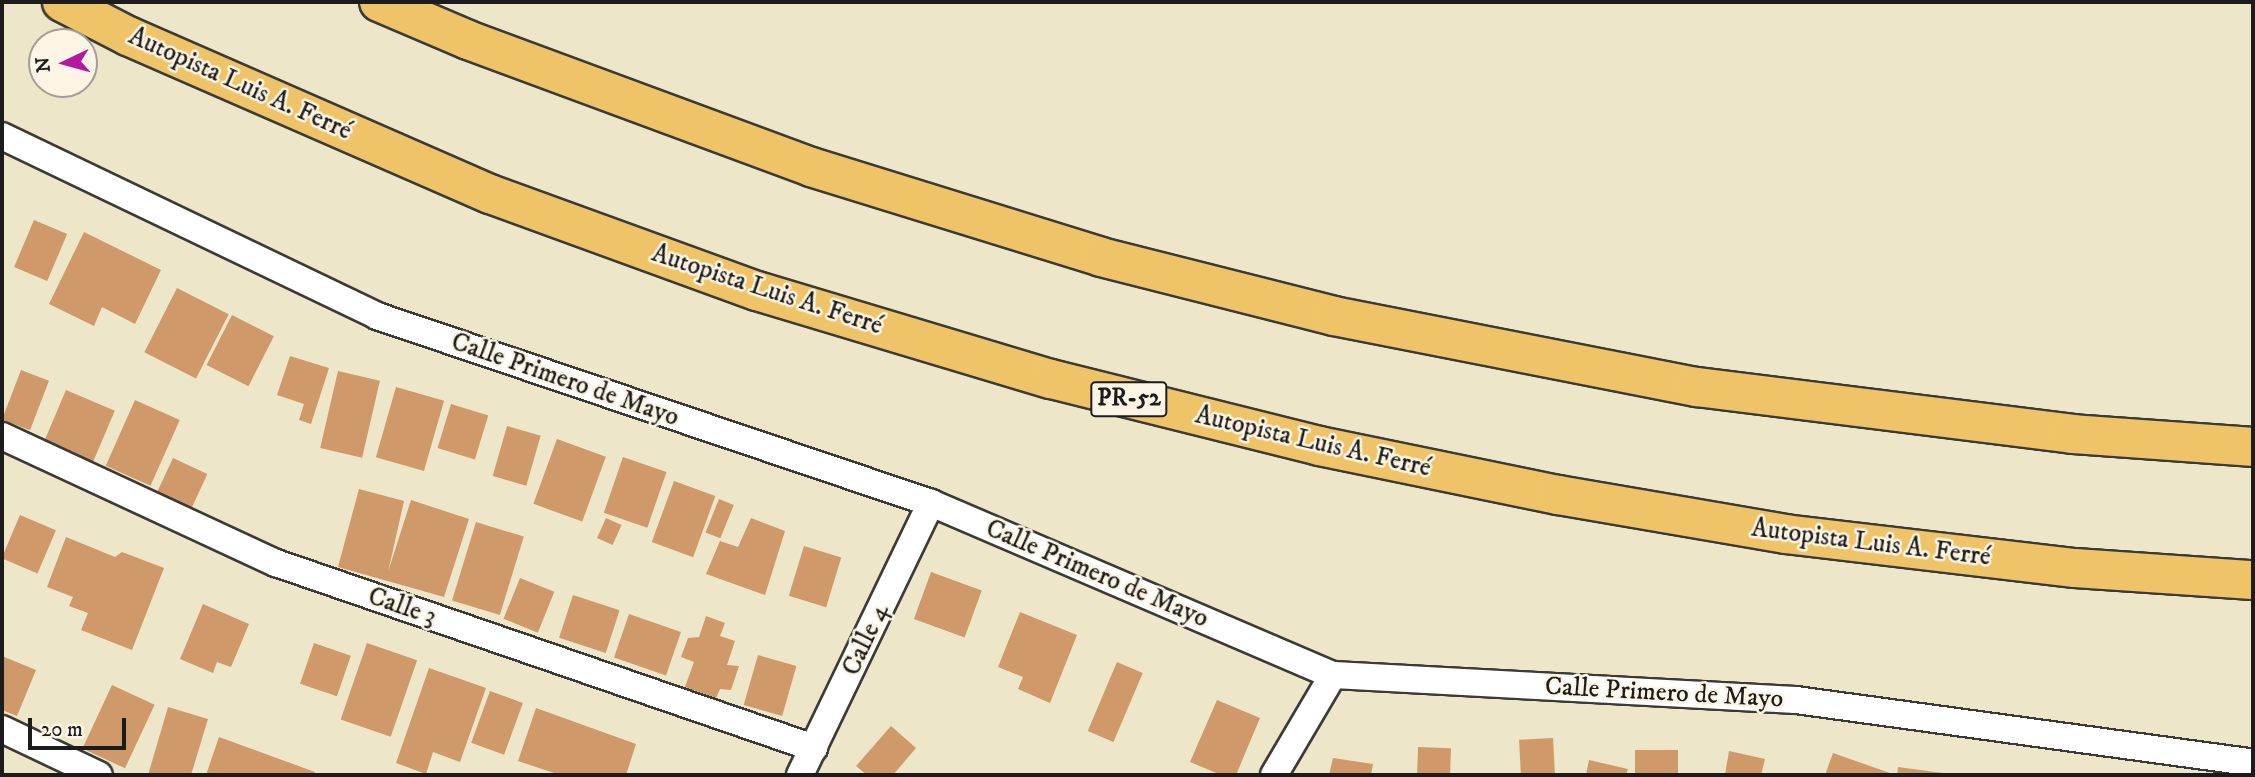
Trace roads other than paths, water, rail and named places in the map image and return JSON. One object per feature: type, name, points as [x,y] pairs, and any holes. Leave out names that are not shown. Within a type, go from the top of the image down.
[{"type":"highway","name":"Autopista Luis A. Ferré","points":[[62,2],[128,36],[490,194],[757,292],[1051,379],[1319,446],[1558,495],[1784,534],[2075,568],[2253,580]]},
{"type":"highway","points":[[379,2],[468,40],[811,167],[1101,257],[1334,316],[1697,387],[2072,434],[2253,447]]},
{"type":"street","name":"Calle Primero de Mayo","points":[[2,136],[377,316],[931,503],[1334,675],[1796,700],[2253,763]]},
{"type":"street","name":"Calle 3","points":[[2,436],[276,563],[814,748]]},
{"type":"street","name":"Calle 4","points":[[800,775],[931,503]]},
{"type":"street","points":[[1274,775],[1334,675]]},
{"type":"street","points":[[2,729],[99,775]]}]
